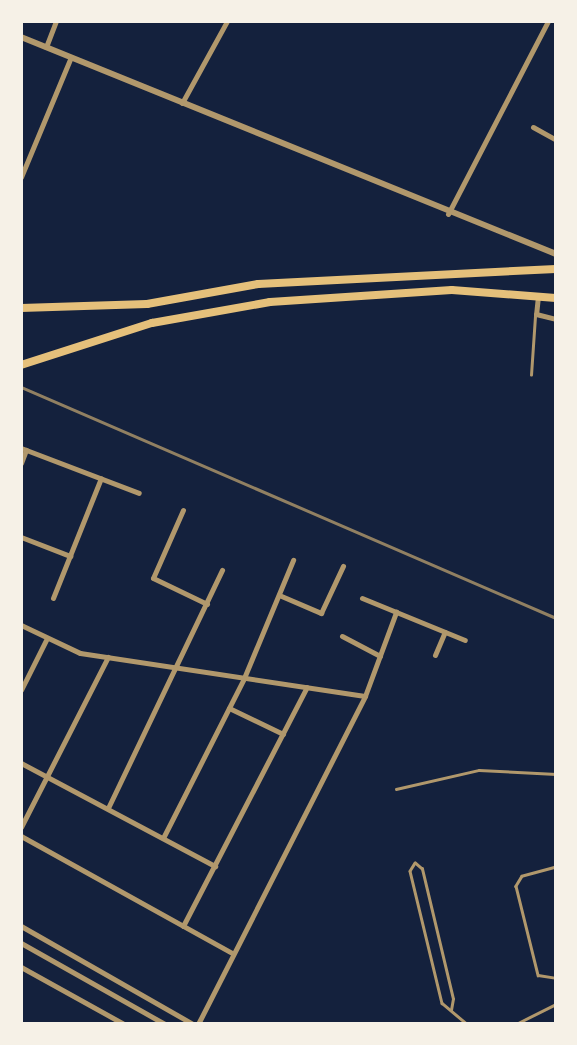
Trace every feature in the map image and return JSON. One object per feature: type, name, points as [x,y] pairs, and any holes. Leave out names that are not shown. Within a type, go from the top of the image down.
[{"type":"highway","points":[[21,308],[147,304],[258,284],[556,269]]},
{"type":"highway","points":[[21,365],[140,326],[229,308],[452,290],[556,298]]},
{"type":"street","points":[[46,47],[56,21]]},
{"type":"street","points":[[182,103],[227,21]]},
{"type":"street","points":[[448,214],[548,21]]},
{"type":"street","points":[[21,37],[448,214],[556,254]]},
{"type":"street","points":[[21,177],[71,57]]},
{"type":"street","points":[[533,127],[556,140]]},
{"type":"street","points":[[538,295],[536,314],[556,320]]},
{"type":"street","points":[[21,463],[24,449],[139,493]]},
{"type":"street","points":[[53,598],[100,478]]},
{"type":"street","points":[[183,510],[153,578],[207,604]]},
{"type":"street","points":[[21,537],[70,556]]},
{"type":"street","points":[[163,838],[244,678],[293,561]]},
{"type":"street","points":[[279,594],[321,613],[343,566]]},
{"type":"street","points":[[108,808],[222,570]]},
{"type":"street","points":[[362,598],[465,640]]},
{"type":"street","points":[[198,1024],[365,696],[396,612]]},
{"type":"street","points":[[21,625],[79,653],[365,696]]},
{"type":"street","points":[[436,655],[445,632]]},
{"type":"street","points":[[342,636],[380,656]]},
{"type":"street","points":[[21,690],[47,638]]},
{"type":"street","points":[[21,827],[108,657]]},
{"type":"street","points":[[183,926],[307,687]]},
{"type":"street","points":[[229,708],[283,734]]},
{"type":"street","points":[[21,763],[215,866]]},
{"type":"street","points":[[21,836],[232,954]]},
{"type":"street","points":[[21,926],[193,1024]]},
{"type":"street","points":[[21,943],[165,1024]]},
{"type":"street","points":[[21,967],[124,1024]]},
{"type":"lane","points":[[531,375],[536,314]]},
{"type":"lane","points":[[396,789],[479,770],[556,774]]},
{"type":"lane","points":[[451,1010],[453,999],[422,869],[415,863],[409,869],[442,1003],[467,1024]]},
{"type":"lane","points":[[556,867],[522,876],[516,886],[538,975],[556,978]]},
{"type":"lane","points":[[516,1024],[556,1004]]},
{"type":"railway","points":[[21,387],[556,618]]}]
